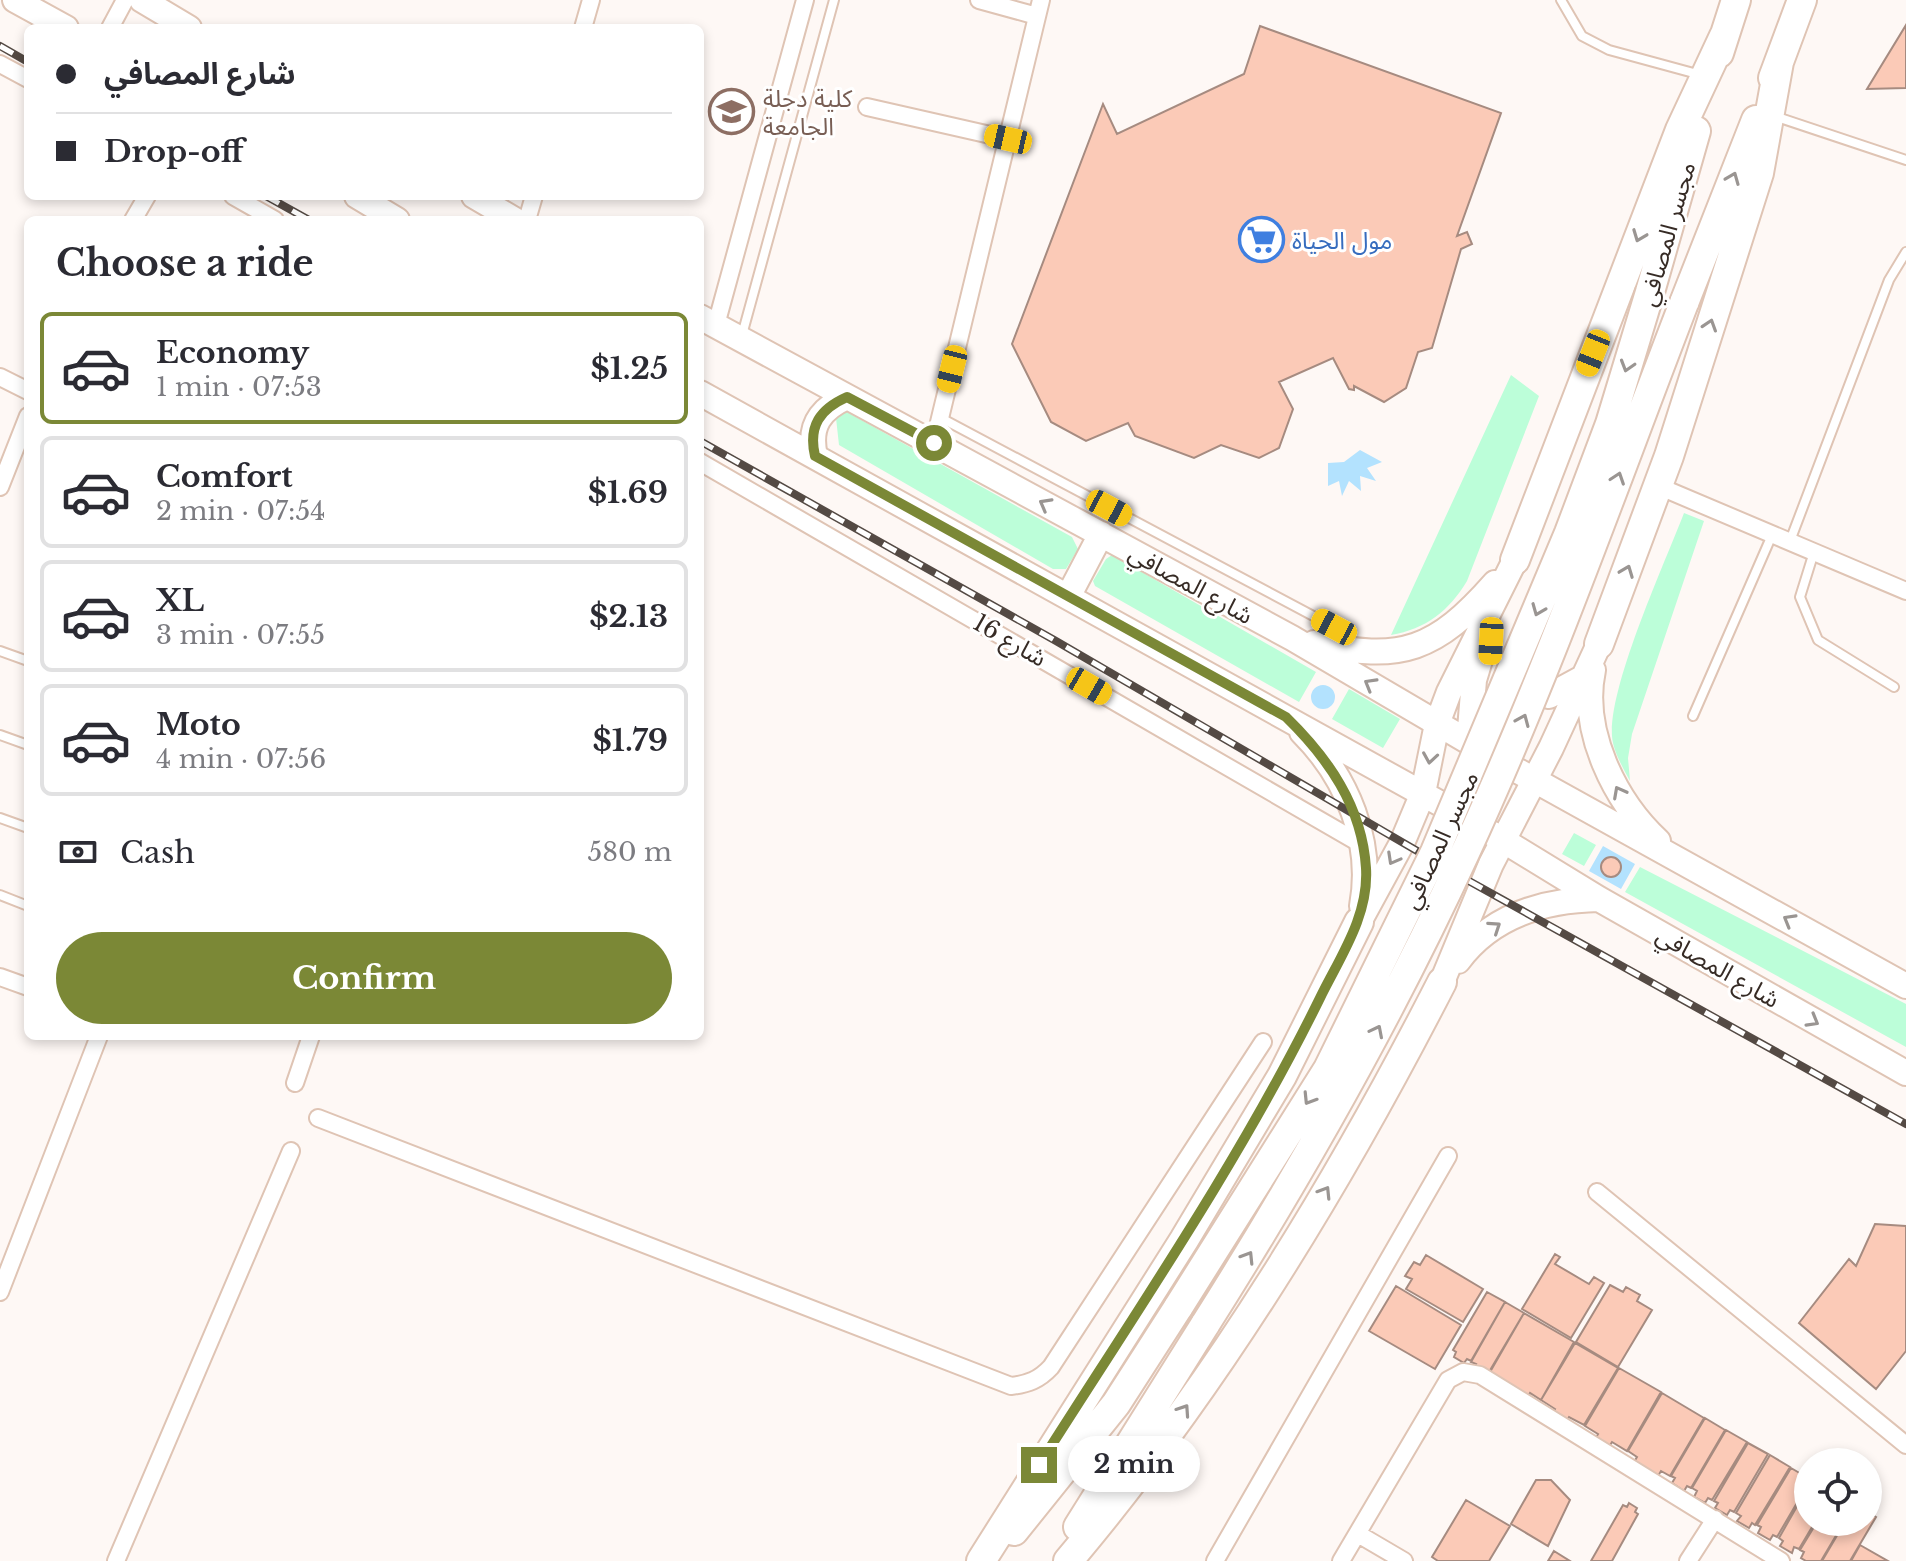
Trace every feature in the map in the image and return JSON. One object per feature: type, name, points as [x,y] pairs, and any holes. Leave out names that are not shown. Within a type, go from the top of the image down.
[{"type":"highway","points":[[1515,560],[1680,130],[1724,36],[1736,0]]},
{"type":"highway","points":[[1599,644],[1658,486],[1759,173],[1779,62],[1802,0]]},
{"type":"highway","name":"مجسر المصافي","points":[[988,1561],[1057,1482],[1116,1404],[1179,1306],[1328,1069],[1435,852],[1569,533],[1610,424],[1724,36]]},
{"type":"highway","name":"مجسر المصافي","points":[[1056,1561],[1206,1323],[1352,1082],[1466,852],[1550,656],[1779,62]]},
{"type":"highway","points":[[981,1561],[1184,1240],[1282,1076],[1364,913]]},
{"type":"highway","points":[[1068,1561],[1149,1462],[1244,1321],[1379,1106],[1447,971]]},
{"type":"main road","points":[[15,0],[59,24]]},
{"type":"main road","points":[[142,0],[182,24]]},
{"type":"main road","points":[[364,200],[390,216]]},
{"type":"main road","points":[[481,200],[508,216]]},
{"type":"main road","name":"شارع المصافي","points":[[708,321],[1292,638],[1469,742],[1474,680],[1492,623]]},
{"type":"main road","points":[[774,434],[788,429],[806,413],[813,391],[811,377]]},
{"type":"main road","points":[[704,395],[1432,798]]},
{"type":"main road","points":[[815,456],[812,443],[817,420],[833,403],[847,397]]},
{"type":"main road","points":[[1069,595],[1101,534]]},
{"type":"main road","points":[[1364,913],[1402,843],[1432,798],[1437,724],[1449,692],[1515,560]]},
{"type":"main road","points":[[1292,638],[1353,652],[1389,653],[1419,646],[1445,633],[1474,607],[1515,560]]},
{"type":"main road","points":[[1497,675],[1490,658],[1492,623],[1498,598]]},
{"type":"main road","points":[[1447,971],[1497,833],[1526,776],[1584,677],[1599,644]]},
{"type":"main road","points":[[1599,644],[1590,681],[1593,724],[1607,770],[1626,807],[1646,829],[1693,866]]},
{"type":"main road","points":[[1549,696],[1584,677]]},
{"type":"main road","points":[[1286,717],[1317,748],[1341,784],[1358,825],[1366,868],[1364,913]]},
{"type":"main road","points":[[1526,776],[1906,986]]},
{"type":"main road","name":"شارع المصافي","points":[[1497,833],[1599,899],[1906,1073]]},
{"type":"main road","points":[[1364,913],[1400,893]]},
{"type":"main road","points":[[1447,971],[1496,924],[1522,911],[1563,900],[1599,899]]},
{"type":"main road","points":[[1447,971],[1448,925]]},
{"type":"street","points":[[112,24],[125,0]]},
{"type":"street","points":[[584,24],[591,0]]},
{"type":"street","points":[[708,321],[805,0]]},
{"type":"street","points":[[934,443],[1039,8],[979,0]]},
{"type":"street","points":[[0,64],[24,77]]},
{"type":"street","points":[[867,107],[1008,139]]},
{"type":"street","points":[[240,200],[268,216]]},
{"type":"street","points":[[0,377],[24,389]]},
{"type":"street","points":[[0,487],[24,426]]},
{"type":"street","name":"شارع 16","points":[[704,464],[1361,844]]},
{"type":"street","points":[[1658,486],[1906,591]]},
{"type":"street","points":[[0,977],[24,986]]},
{"type":"street","points":[[0,1292],[97,1040]]},
{"type":"street","points":[[295,1083],[310,1040]]},
{"type":"street","points":[[318,1118],[1011,1386],[1024,1385],[1051,1367],[1263,1042]]},
{"type":"street","points":[[116,1561],[291,1151]]},
{"type":"street","points":[[1215,1561],[1448,1156]]},
{"type":"street","points":[[1597,1192],[1906,1445]]},
{"type":"street","points":[[1341,1561],[1448,1380],[1463,1372],[1480,1375],[1781,1561]]},
{"type":"street","points":[[1688,1561],[1715,1519]]},
{"type":"street","points":[[1358,1534],[1404,1561]]},
{"type":"lane","points":[[741,339],[834,0]]},
{"type":"lane","points":[[1561,0],[1582,36],[1609,50],[1706,76]]},
{"type":"lane","points":[[1770,115],[1906,160]]},
{"type":"lane","points":[[1790,541],[1889,280],[1906,252]]},
{"type":"lane","points":[[941,418],[1334,627]]},
{"type":"lane","points":[[1693,716],[1773,534]]},
{"type":"lane","points":[[1814,551],[1800,597],[1818,640],[1894,687]]},
{"type":"lane","points":[[0,651],[24,660]]},
{"type":"lane","points":[[0,735],[24,744]]},
{"type":"lane","points":[[0,818],[24,827]]},
{"type":"lane","points":[[0,895],[24,904]]},
{"type":"green space","points":[[1511,375],[1539,396],[1467,581],[1435,617],[1415,628],[1391,635]]},
{"type":"green space","points":[[845,411],[1072,537],[1078,549],[1066,569],[1053,569],[839,445],[836,418]]},
{"type":"green space","points":[[1684,513],[1704,521],[1632,734],[1628,758],[1630,781],[1613,742],[1613,714],[1639,625]]},
{"type":"green space","points":[[1112,555],[1316,672],[1299,702],[1095,586],[1093,581],[1106,559]]},
{"type":"green space","points":[[1349,689],[1400,719],[1383,748],[1332,719]]},
{"type":"green space","points":[[1574,833],[1596,845],[1584,866],[1562,854]]},
{"type":"green space","points":[[1640,867],[1906,1004],[1906,1047],[1625,892]]},
{"type":"water","points":[[1360,450],[1382,462],[1367,468],[1376,481],[1360,476],[1361,491],[1349,481],[1342,496],[1339,481],[1328,486],[1328,463],[1344,462]]},
{"type":"water","points":[[1323,685],[1331,689],[1335,697],[1331,705],[1323,709],[1315,705],[1311,697],[1315,689]]},
{"type":"water","points":[[1603,846],[1635,864],[1621,889],[1589,871]]},
{"type":"building","points":[[1906,25],[1906,88],[1867,89]]},
{"type":"building","name":"مول الحياة","points":[[1260,26],[1501,113],[1457,236],[1467,232],[1472,244],[1461,249],[1432,348],[1418,352],[1406,388],[1384,402],[1354,386],[1354,390],[1349,389],[1333,358],[1279,382],[1293,409],[1279,448],[1259,458],[1221,445],[1194,458],[1135,436],[1128,423],[1086,441],[1051,422],[1012,344],[1103,104],[1117,134],[1244,74]]},
{"type":"building","points":[[1607,857],[1615,857],[1621,867],[1615,877],[1607,877],[1601,871],[1601,863]]},
{"type":"building","points":[[1875,1224],[1906,1226],[1906,1351],[1876,1389],[1799,1323],[1849,1259],[1856,1266]]},
{"type":"building","points":[[1555,1254],[1560,1257],[1555,1264],[1589,1284],[1594,1277],[1604,1283],[1571,1338],[1522,1309]]},
{"type":"building","points":[[1426,1255],[1483,1289],[1463,1322],[1406,1289],[1412,1279],[1405,1276],[1414,1262],[1420,1265]]},
{"type":"building","points":[[1610,1285],[1623,1292],[1626,1287],[1640,1295],[1637,1301],[1652,1310],[1618,1367],[1576,1342]]},
{"type":"building","points":[[1396,1286],[1461,1325],[1435,1369],[1369,1331]]},
{"type":"building","points":[[1487,1292],[1505,1302],[1471,1361],[1467,1359],[1464,1363],[1454,1357],[1456,1352],[1453,1350]]},
{"type":"building","points":[[1505,1302],[1524,1313],[1489,1372],[1473,1369],[1476,1364],[1471,1362]]},
{"type":"building","points":[[1524,1313],[1574,1342],[1541,1400],[1530,1393],[1527,1398],[1490,1372]]},
{"type":"building","points":[[1575,1343],[1618,1368],[1584,1425],[1569,1417],[1566,1422],[1553,1413],[1555,1409],[1541,1400]]},
{"type":"building","points":[[1619,1368],[1661,1392],[1627,1451],[1612,1442],[1609,1447],[1595,1439],[1598,1434],[1585,1426]]},
{"type":"building","points":[[1662,1393],[1704,1418],[1670,1476],[1661,1471],[1658,1476],[1634,1462],[1637,1457],[1628,1451]]},
{"type":"building","points":[[1705,1418],[1725,1430],[1691,1488],[1687,1486],[1684,1491],[1672,1483],[1675,1478],[1671,1476]]},
{"type":"building","points":[[1726,1430],[1747,1442],[1712,1500],[1708,1498],[1705,1503],[1694,1497],[1697,1491],[1692,1488]]},
{"type":"building","points":[[1748,1443],[1768,1454],[1734,1512],[1730,1510],[1727,1515],[1715,1508],[1718,1503],[1714,1501]]},
{"type":"building","points":[[1770,1455],[1790,1467],[1755,1525],[1752,1523],[1749,1528],[1737,1521],[1741,1516],[1736,1513]]},
{"type":"building","points":[[1791,1468],[1794,1470],[1794,1508],[1777,1537],[1773,1535],[1770,1540],[1758,1533],[1761,1527],[1757,1525]]},
{"type":"building","points":[[1536,1480],[1551,1480],[1570,1500],[1548,1546],[1511,1524]]},
{"type":"building","points":[[1466,1500],[1510,1526],[1489,1561],[1438,1561],[1432,1557]]},
{"type":"building","points":[[1629,1503],[1637,1508],[1635,1512],[1638,1514],[1612,1561],[1591,1561],[1623,1505],[1627,1507]]},
{"type":"building","points":[[1794,1512],[1794,1536],[1807,1536],[1799,1549],[1794,1547],[1792,1553],[1780,1546],[1783,1541],[1779,1538]]},
{"type":"building","points":[[1808,1536],[1836,1536],[1821,1561],[1806,1561],[1801,1558],[1804,1552],[1800,1550]]},
{"type":"building","points":[[1837,1536],[1865,1536],[1850,1561],[1822,1561]]},
{"type":"building","points":[[1860,1545],[1888,1561],[1851,1561]]},
{"type":"building","points":[[1554,1551],[1570,1561],[1548,1561]]},
{"type":"railway","points":[[0,46],[24,60]]},
{"type":"railway","points":[[273,200],[302,216]]},
{"type":"railway","points":[[704,443],[1056,641],[1419,852]]},
{"type":"railway","points":[[1469,881],[1906,1124]]},
{"type":"place","name":"كلية دجلة الجامعة","points":[[732,112]]},
{"type":"place","name":"مول الحياة","points":[[1261,240]]},
{"type":"route","points":[[934,443],[847,397],[824,410],[817,420],[812,443],[815,456],[1286,717],[1317,748],[1344,790],[1358,825],[1366,868],[1359,922],[1282,1076],[1184,1240],[1039,1465]]}]
